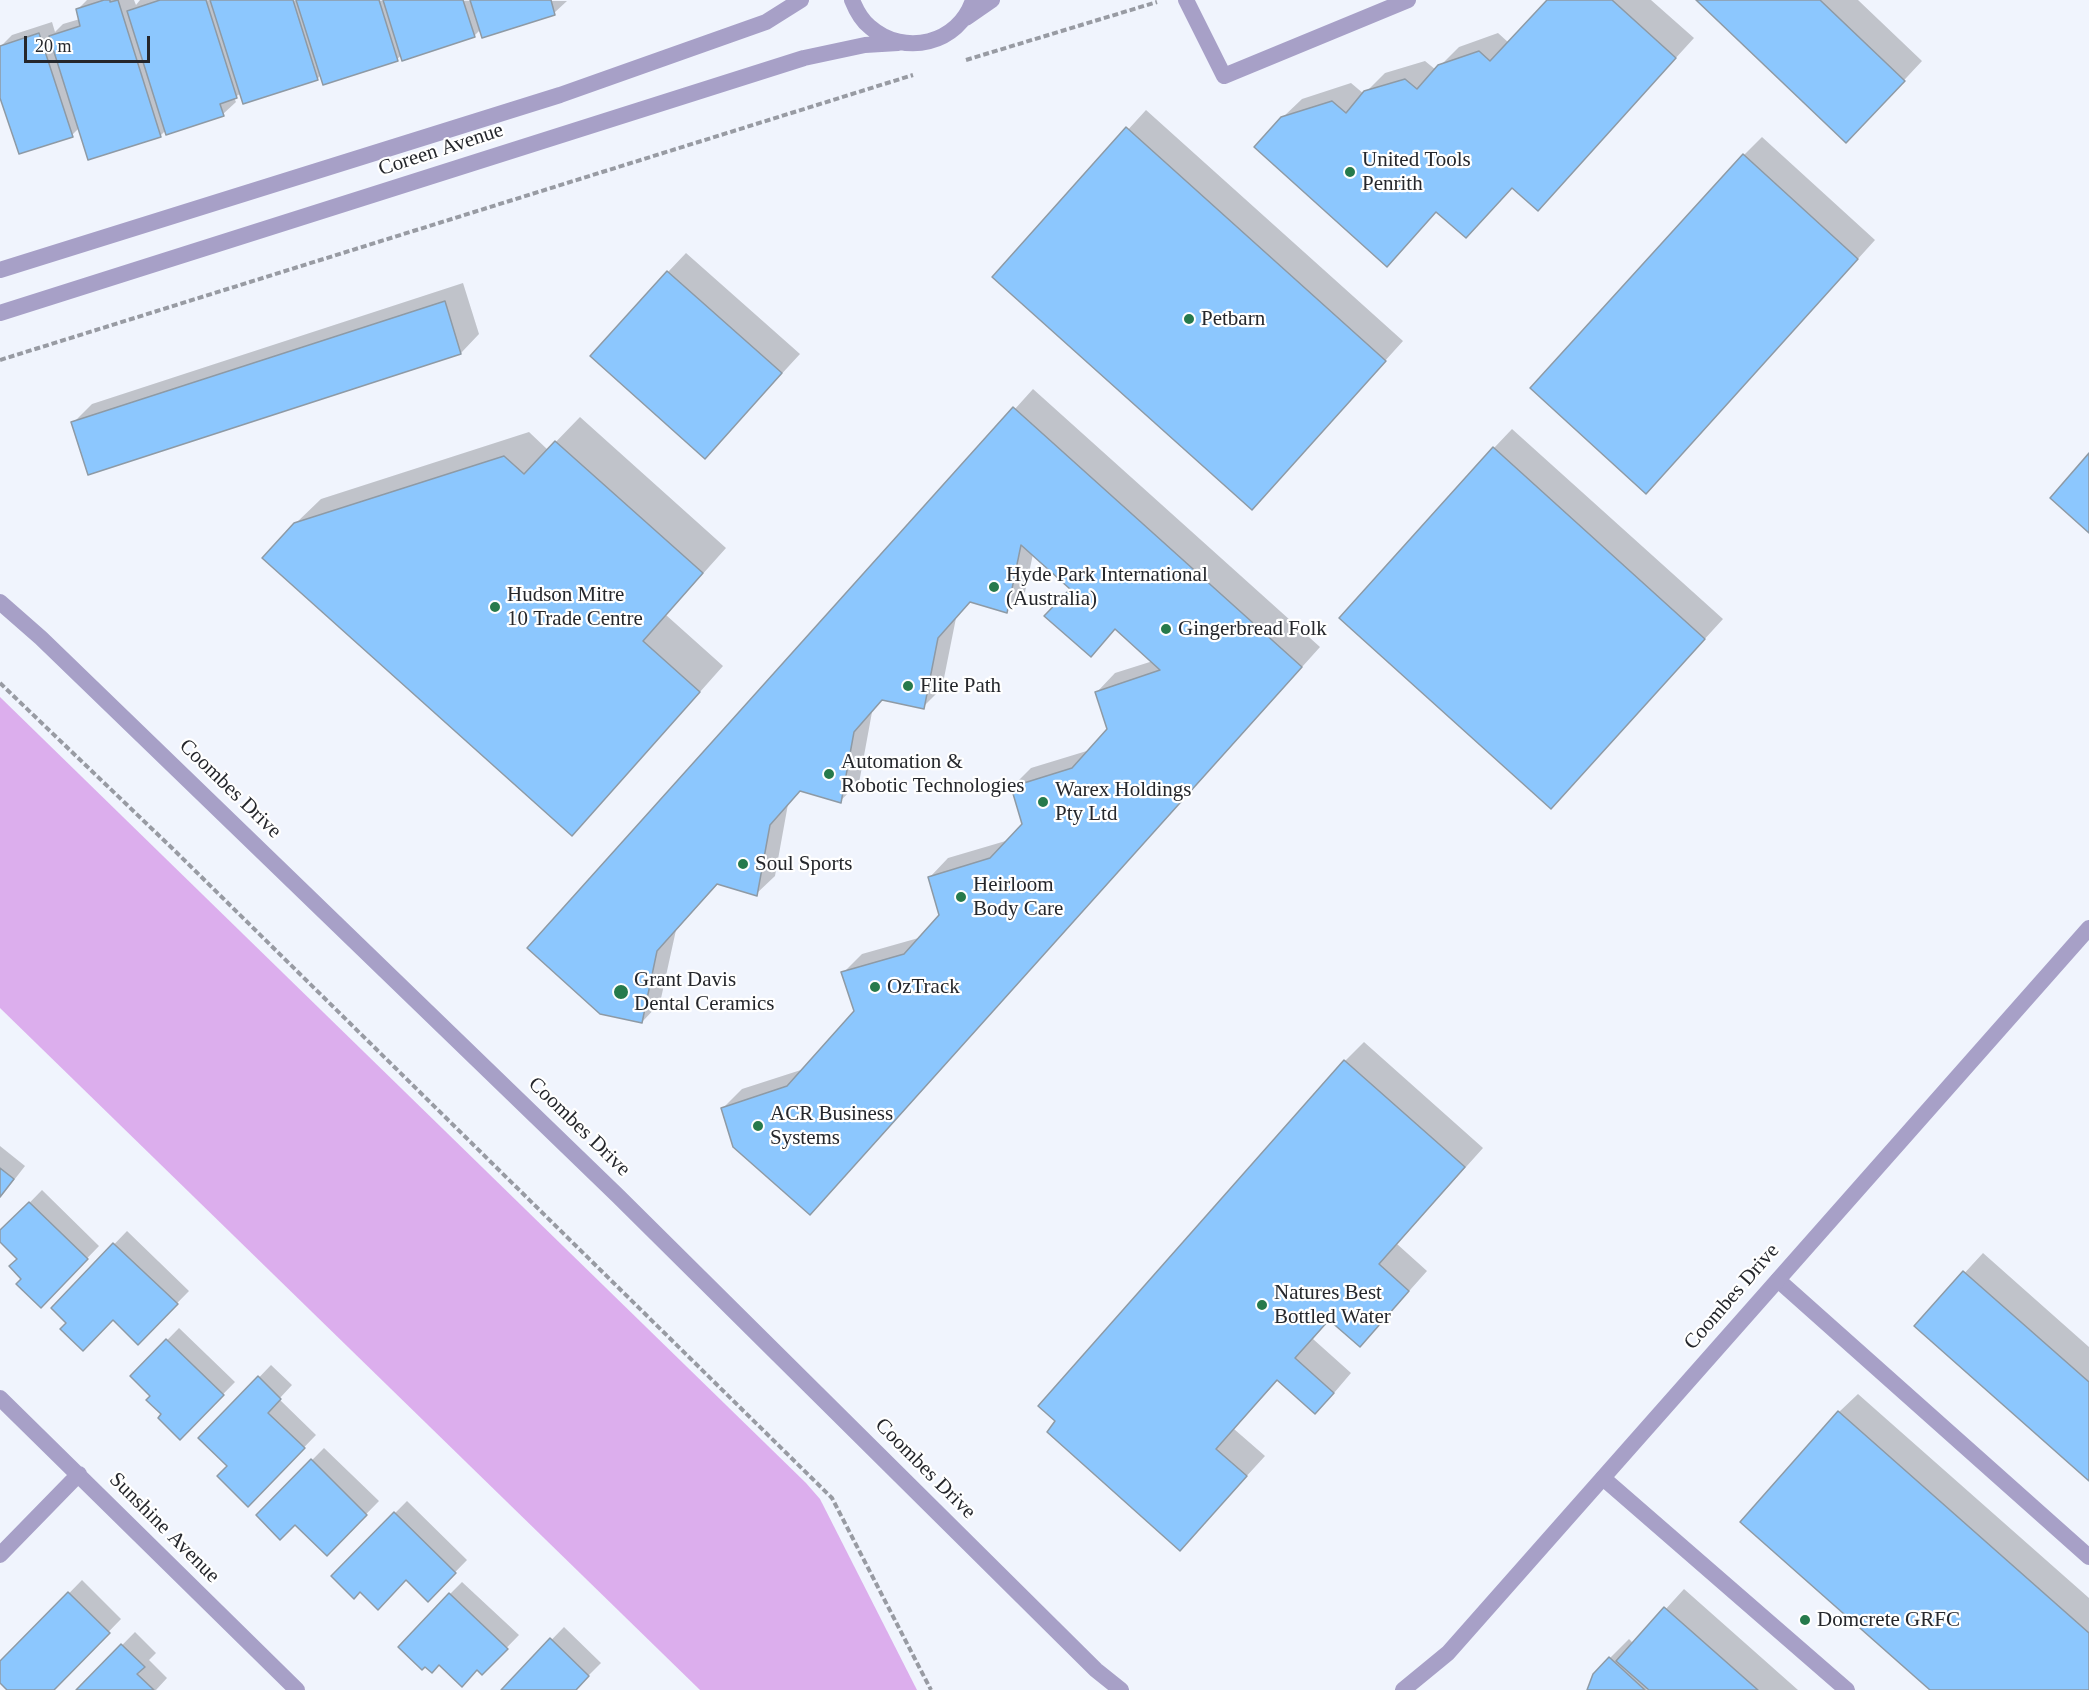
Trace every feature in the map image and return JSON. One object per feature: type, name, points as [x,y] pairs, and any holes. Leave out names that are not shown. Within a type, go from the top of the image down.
[{"type":"street","name":"Coreen Avenue","points":[[0,270],[572,91],[766,22],[801,0]]},
{"type":"street","points":[[852,0],[857,13],[868,26],[882,37],[898,43]]},
{"type":"street","points":[[962,21],[973,0]]},
{"type":"street","points":[[962,21],[992,0]]},
{"type":"street","points":[[1186,0],[1224,76],[1408,0]]},
{"type":"street","name":"Coreen Avenue","points":[[0,313],[804,58],[865,45],[916,44],[933,41],[950,33],[962,21]]},
{"type":"street","name":"Coombes Drive","points":[[0,602],[41,638],[602,1180],[1096,1670],[1121,1690]]},
{"type":"street","name":"Coombes Drive","points":[[1403,1690],[1448,1653],[2089,927]]},
{"type":"street","points":[[1778,1280],[2089,1557]]},
{"type":"street","name":"Sunshine Avenue","points":[[0,1398],[297,1690]]},
{"type":"street","points":[[0,1555],[79,1474]]},
{"type":"street","points":[[1603,1478],[1847,1690]]},
{"type":"path","points":[[959,62],[1163,0]]},
{"type":"path","points":[[0,360],[917,74]]},
{"type":"path","points":[[0,683],[173,849],[832,1498],[931,1690]]},
{"type":"shaded area","points":[[0,697],[806,1483],[820,1499],[917,1690],[700,1690],[0,1008]]},
{"type":"building","points":[[110,0],[110,2],[118,0],[161,137],[88,160],[49,36],[80,26],[76,9]]},
{"type":"building","points":[[160,0],[206,0],[237,98],[220,104],[224,116],[166,135],[127,11]]},
{"type":"building","points":[[210,0],[293,0],[318,80],[243,104]]},
{"type":"building","points":[[296,0],[379,0],[398,61],[323,85]]},
{"type":"building","points":[[383,0],[463,0],[475,37],[402,61]]},
{"type":"building","points":[[470,0],[551,0],[555,15],[482,38]]},
{"type":"building","points":[[1547,0],[1612,0],[1676,58],[1538,211],[1512,188],[1466,238],[1436,212],[1387,267],[1254,147],[1281,117],[1332,101],[1346,113],[1364,91],[1405,79],[1417,89],[1438,65],[1479,51],[1490,61]]},
{"type":"building","points":[[1696,0],[1820,0],[1905,81],[1846,143]]},
{"type":"building","points":[[39,33],[73,137],[19,154],[0,98],[0,46]]},
{"type":"building","name":"Petbarn","points":[[1126,127],[1386,361],[1252,510],[992,277]]},
{"type":"building","points":[[1743,154],[1858,259],[1646,494],[1530,388]]},
{"type":"building","points":[[667,271],[782,373],[705,459],[590,356]]},
{"type":"building","points":[[445,301],[461,354],[88,475],[71,422]]},
{"type":"building","points":[[1013,407],[1302,667],[810,1215],[733,1147],[721,1108],[787,1086],[854,1011],[841,972],[904,954],[939,915],[928,877],[990,858],[1022,824],[1011,787],[1072,768],[1107,729],[1095,692],[1160,670],[1115,629],[1091,657],[1044,616],[1070,589],[1021,545],[1007,613],[970,602],[938,638],[924,709],[882,700],[854,732],[841,803],[800,791],[770,825],[757,896],[717,884],[657,951],[642,1023],[600,1014],[527,948]]},
{"type":"building","name":"Hudson Mitre 10 Trade Centre","points":[[555,441],[703,573],[643,641],[700,692],[572,836],[262,558],[294,523],[504,456],[524,474]]},
{"type":"building","points":[[1493,447],[1705,639],[1551,809],[1339,618]]},
{"type":"building","points":[[2089,453],[2089,533],[2050,498]]},
{"type":"building","name":"Natures Best Bottled Water","points":[[1344,1060],[1465,1167],[1379,1264],[1409,1291],[1360,1347],[1329,1320],[1295,1358],[1334,1393],[1315,1414],[1277,1380],[1216,1449],[1247,1476],[1180,1551],[1047,1432],[1055,1421],[1038,1406]]},
{"type":"building","points":[[0,1168],[14,1179],[0,1197]]},
{"type":"building","points":[[29,1202],[88,1259],[41,1308],[16,1284],[21,1279],[9,1266],[17,1259],[0,1242],[0,1230]]},
{"type":"building","points":[[113,1243],[178,1304],[138,1345],[113,1320],[83,1351],[60,1329],[66,1323],[51,1308]]},
{"type":"building","points":[[1963,1271],[2089,1382],[2089,1481],[1914,1326]]},
{"type":"building","points":[[166,1339],[224,1395],[180,1440],[158,1418],[161,1414],[146,1400],[150,1396],[130,1376]]},
{"type":"building","points":[[258,1376],[281,1399],[268,1413],[305,1448],[248,1507],[217,1476],[227,1466],[198,1438]]},
{"type":"building","points":[[1838,1411],[2089,1633],[2089,1690],[1930,1690],[1740,1522]]},
{"type":"building","points":[[311,1459],[367,1515],[327,1556],[295,1525],[280,1540],[256,1515]]},
{"type":"building","points":[[394,1512],[456,1573],[428,1602],[406,1580],[378,1610],[360,1592],[354,1599],[331,1576]]},
{"type":"building","points":[[68,1592],[110,1633],[54,1690],[7,1690],[0,1683],[0,1661]]},
{"type":"building","points":[[449,1593],[508,1649],[482,1675],[477,1670],[462,1687],[439,1665],[432,1673],[425,1667],[422,1670],[398,1647]]},
{"type":"building","points":[[1664,1607],[1758,1690],[1649,1690],[1616,1661]]},
{"type":"building","points":[[550,1638],[589,1676],[576,1690],[501,1690]]},
{"type":"building","points":[[121,1644],[145,1667],[137,1674],[154,1690],[76,1690]]},
{"type":"building","points":[[1609,1657],[1645,1690],[1587,1690],[1593,1674]]},
{"type":"place","name":"United Tools Penrith","points":[[1350,172]]},
{"type":"place","name":"Petbarn","points":[[1189,319]]},
{"type":"place","name":"Hyde Park International (Australia)","points":[[994,587]]},
{"type":"place","name":"Hudson Mitre 10 Trade Centre","points":[[495,607]]},
{"type":"place","name":"Gingerbread Folk","points":[[1166,629]]},
{"type":"place","name":"Flite Path","points":[[908,686]]},
{"type":"place","name":"Automation & Robotic Technologies","points":[[829,774]]},
{"type":"place","name":"Warex Holdings Pty Ltd","points":[[1043,802]]},
{"type":"place","name":"Soul Sports","points":[[743,864]]},
{"type":"place","name":"Heirloom Body Care","points":[[961,897]]},
{"type":"place","name":"OzTrack","points":[[875,987]]},
{"type":"place","name":"Grant Davis Dental Ceramics","points":[[621,992]]},
{"type":"place","name":"ACR Business Systems","points":[[758,1126]]},
{"type":"place","name":"Natures Best Bottled Water","points":[[1262,1305]]},
{"type":"place","name":"Domcrete GRFC","points":[[1805,1620]]}]
